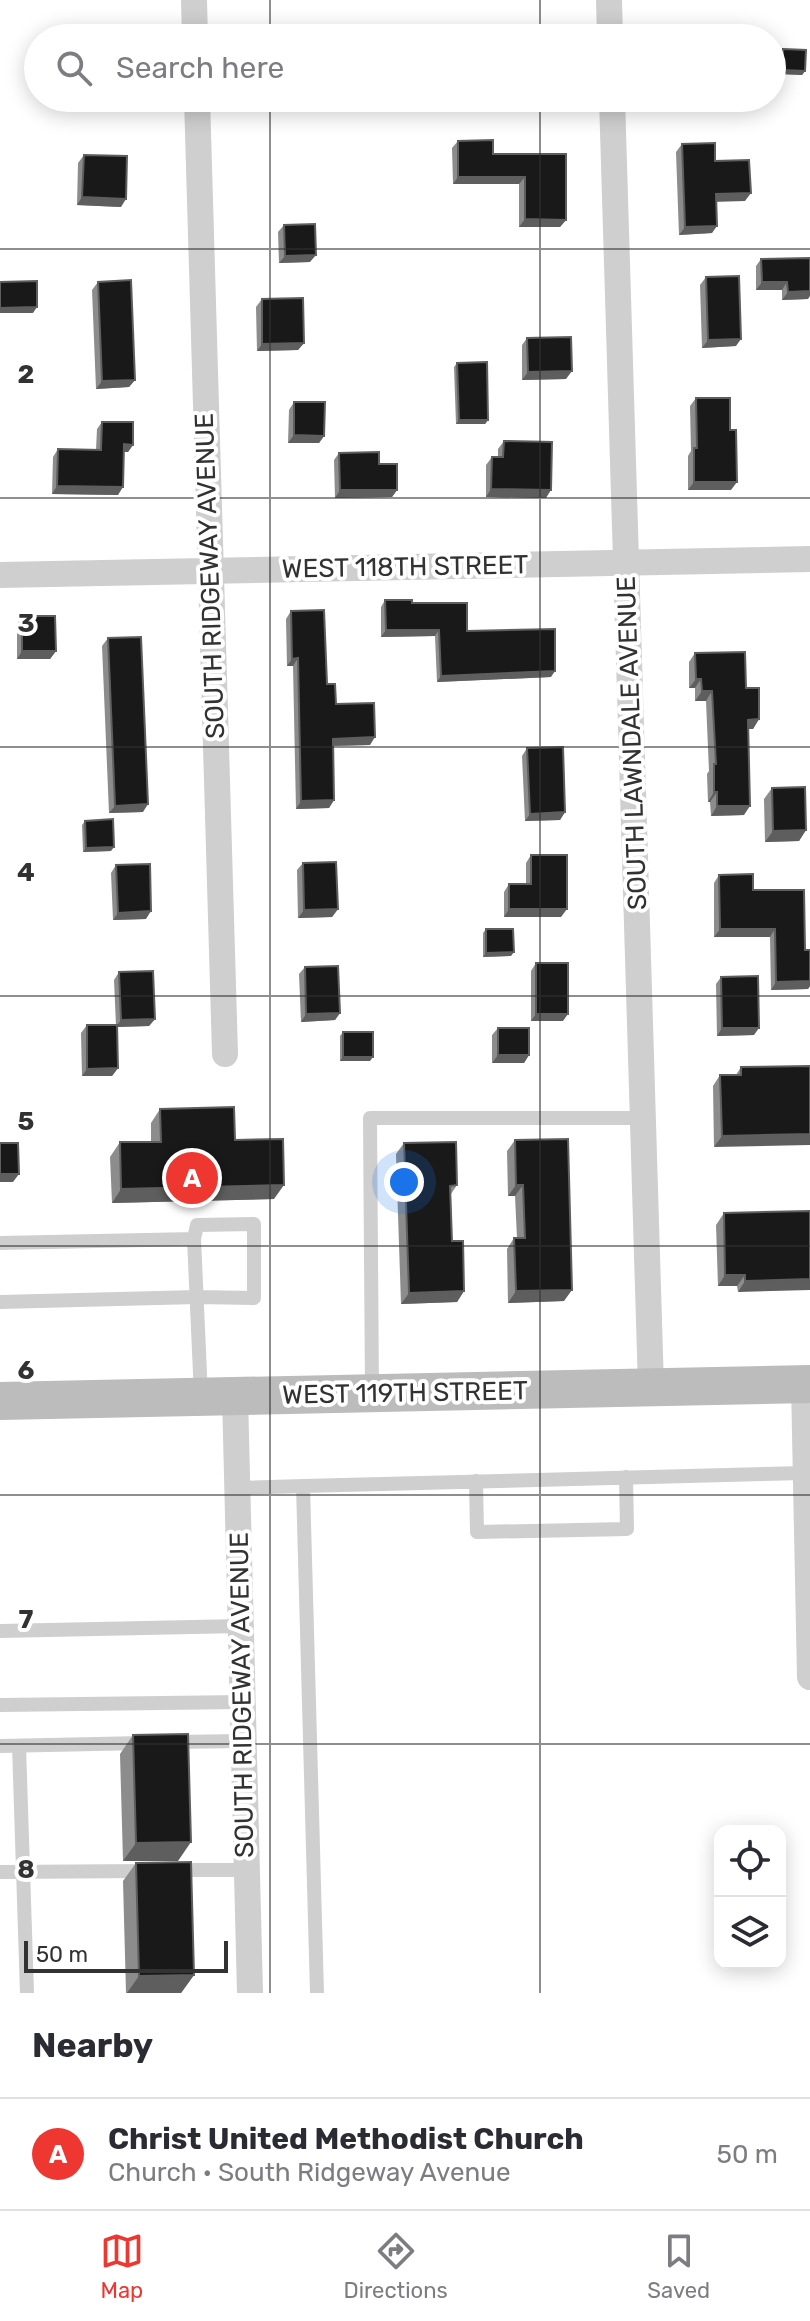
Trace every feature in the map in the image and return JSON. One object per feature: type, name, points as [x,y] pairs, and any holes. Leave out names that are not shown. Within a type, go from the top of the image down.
[{"type":"street","points":[[194,0],[195,24]]},
{"type":"street","points":[[609,0],[610,24]]},
{"type":"street","name":"SOUTH RIDGEWAY AVENUE","points":[[197,112],[225,1054]]},
{"type":"street","name":"SOUTH LAWNDALE AVENUE","points":[[612,112],[651,1387]]},
{"type":"street","name":"WEST 118TH STREET","points":[[0,575],[810,559]]},
{"type":"street","points":[[807,1384],[805,1473],[810,1677]]},
{"type":"street","name":"WEST 119TH STREET","points":[[0,1401],[807,1384]]},
{"type":"street","name":"SOUTH RIDGEWAY AVENUE","points":[[218,1397],[237,1488],[250,1993]]},
{"type":"lane","points":[[372,1393],[370,1118],[643,1118]]},
{"type":"lane","points":[[0,1302],[197,1297],[254,1298],[254,1224],[197,1225],[194,1239],[197,1297],[218,1397]]},
{"type":"lane","points":[[0,1243],[194,1239]]},
{"type":"lane","points":[[237,1488],[805,1473]]},
{"type":"lane","points":[[476,1481],[477,1532],[627,1529],[626,1477]]},
{"type":"lane","points":[[303,1486],[317,1993]]},
{"type":"lane","points":[[0,1631],[241,1626]]},
{"type":"lane","points":[[0,1705],[243,1702]]},
{"type":"lane","points":[[0,1746],[244,1741]]},
{"type":"lane","points":[[19,1746],[27,1993]]},
{"type":"lane","points":[[0,1872],[247,1870]]},
{"type":"building","points":[[786,49],[806,50],[805,71],[786,70]]},
{"type":"building","points":[[493,140],[493,154],[566,154],[566,220],[525,219],[525,177],[458,177],[458,141]]},
{"type":"building","points":[[715,143],[715,161],[749,160],[751,193],[716,194],[717,226],[685,227],[682,144]]},
{"type":"building","points":[[84,155],[127,156],[126,199],[82,197]]},
{"type":"building","points":[[315,224],[316,255],[285,256],[284,225]]},
{"type":"building","points":[[810,258],[810,291],[788,292],[787,282],[762,282],[761,259]]},
{"type":"building","points":[[739,276],[741,339],[708,340],[706,277]]},
{"type":"building","points":[[131,280],[135,380],[102,381],[98,282]]},
{"type":"building","points":[[37,281],[37,307],[0,308],[0,282]]},
{"type":"building","points":[[303,298],[304,343],[262,344],[262,299]]},
{"type":"building","points":[[571,337],[572,371],[528,372],[527,338]]},
{"type":"building","points":[[487,362],[488,420],[459,420],[457,363]]},
{"type":"building","points":[[696,398],[730,398],[730,430],[736,430],[737,482],[694,482]]},
{"type":"building","points":[[294,402],[325,402],[324,436],[294,435]]},
{"type":"building","points":[[102,422],[133,422],[133,445],[124,444],[123,487],[57,486],[58,449],[101,450]]},
{"type":"building","points":[[504,441],[552,442],[551,490],[491,489],[492,457],[503,457]]},
{"type":"building","points":[[379,452],[379,464],[397,464],[397,490],[340,490],[339,453]]},
{"type":"building","points":[[385,600],[467,603],[467,631],[555,629],[555,671],[441,676],[439,630],[386,630]]},
{"type":"building","points":[[324,610],[327,684],[335,684],[336,704],[374,703],[375,737],[333,739],[334,800],[301,801],[298,658],[292,659],[291,611]]},
{"type":"building","points":[[22,616],[55,616],[56,651],[22,651]]},
{"type":"building","points":[[141,637],[148,804],[115,806],[108,638]]},
{"type":"building","points":[[745,652],[746,688],[759,688],[759,719],[748,720],[750,806],[717,806],[712,691],[702,691],[701,679],[696,679],[695,653]]},
{"type":"building","points":[[563,747],[565,812],[530,814],[527,748]]},
{"type":"building","points":[[805,787],[806,830],[773,831],[772,788]]},
{"type":"building","points":[[113,819],[114,847],[86,848],[85,821]]},
{"type":"building","points":[[531,855],[567,855],[567,909],[509,909],[509,884],[531,884]]},
{"type":"building","points":[[336,862],[338,909],[304,910],[303,863]]},
{"type":"building","points":[[150,864],[151,911],[118,913],[116,865]]},
{"type":"building","points":[[753,874],[753,890],[804,890],[805,950],[810,950],[810,981],[776,982],[775,929],[720,929],[719,875]]},
{"type":"building","points":[[486,929],[513,929],[514,952],[486,953]]},
{"type":"building","points":[[536,963],[568,963],[568,1014],[536,1014]]},
{"type":"building","points":[[338,966],[340,1013],[306,1014],[305,967]]},
{"type":"building","points":[[153,971],[155,1019],[121,1020],[119,972]]},
{"type":"building","points":[[758,976],[759,1028],[722,1028],[721,977]]},
{"type":"building","points":[[87,1025],[117,1025],[118,1068],[87,1069]]},
{"type":"building","points":[[498,1028],[529,1028],[529,1055],[498,1055]]},
{"type":"building","points":[[343,1032],[373,1032],[373,1057],[343,1057]]},
{"type":"building","points":[[810,1066],[810,1134],[722,1136],[720,1075],[741,1075],[741,1067]]},
{"type":"building","points":[[234,1107],[235,1140],[283,1139],[284,1185],[121,1189],[120,1142],[161,1142],[160,1109]]},
{"type":"building","points":[[568,1139],[572,1290],[516,1291],[514,1238],[525,1238],[523,1185],[516,1185],[515,1140]]},
{"type":"building","points":[[456,1142],[457,1185],[450,1186],[452,1241],[463,1241],[464,1291],[409,1293],[404,1143]]},
{"type":"building","points":[[0,1143],[18,1143],[19,1174],[0,1174]]},
{"type":"building","points":[[810,1211],[810,1279],[745,1281],[745,1275],[725,1275],[724,1213]]},
{"type":"building","points":[[188,1734],[191,1842],[136,1843],[133,1735]]},
{"type":"building","points":[[191,1862],[194,1975],[139,1976],[136,1863]]},
{"type":"place","name":"Christ United Methodist Church","points":[[192,1178]]}]
